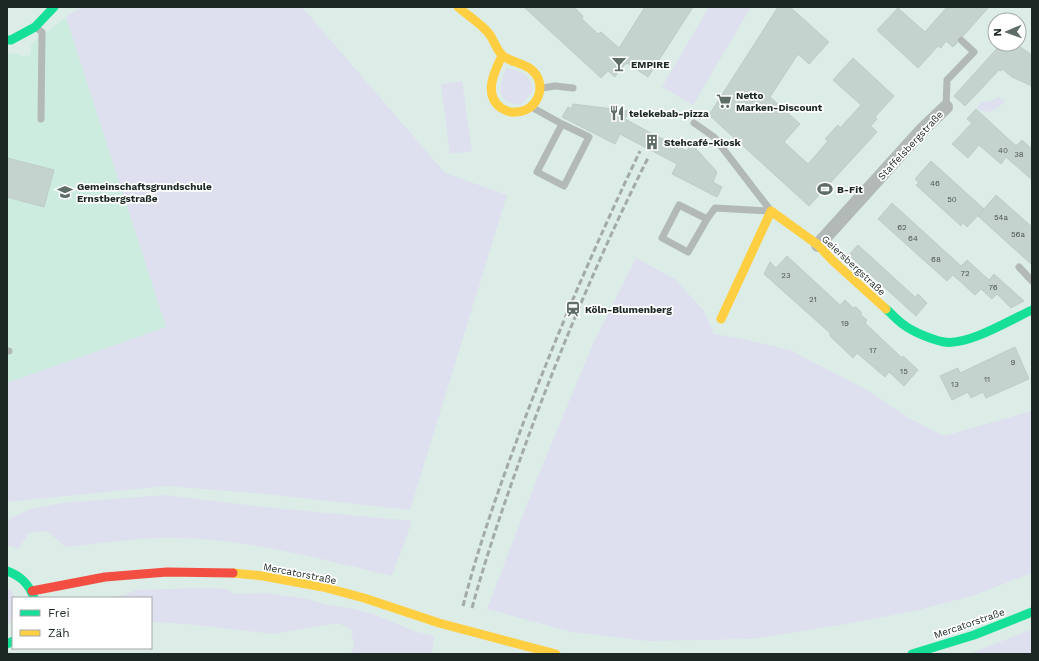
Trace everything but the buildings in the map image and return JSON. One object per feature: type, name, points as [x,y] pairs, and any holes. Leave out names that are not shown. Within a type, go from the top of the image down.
[{"type":"street","points":[[7,40],[11,40],[35,27],[54,7]]},
{"type":"street","points":[[458,7],[489,34],[502,56],[533,70],[540,82],[540,88],[537,101],[529,110],[518,113],[510,113],[502,110],[492,98],[491,90],[494,73],[502,56]]},
{"type":"street","name":"Staffelsbergstraße","points":[[818,245],[923,129],[946,108]]},
{"type":"street","points":[[721,319],[771,211]]},
{"type":"street","name":"Geiersbergstraße","points":[[771,211],[818,245],[833,261],[905,326],[924,336],[944,342],[954,342],[978,336],[1032,310]]},
{"type":"street","name":"Mercatorstraße","points":[[7,571],[25,581],[33,595],[105,577],[168,572],[222,572],[263,576],[323,587],[364,598],[440,623],[556,654]]},
{"type":"street","name":"Mercatorstraße","points":[[912,654],[974,635],[1032,612]]},
{"type":"lane","points":[[35,27],[42,32],[42,119]]},
{"type":"lane","name":"Staffelsbergstraße","points":[[946,108],[947,80],[974,52],[961,40]]},
{"type":"lane","points":[[540,88],[555,86],[573,88]]},
{"type":"lane","points":[[533,106],[535,109],[562,124],[589,137],[564,186],[537,172],[562,124]]},
{"type":"lane","name":"Geiersbergstraße","points":[[694,123],[714,137],[771,211]]},
{"type":"lane","points":[[707,219],[679,205],[662,238],[688,252],[714,208],[771,211]]},
{"type":"lane","points":[[1019,267],[1032,281]]},
{"type":"shaded area","points":[[302,7],[445,173],[507,195],[410,510],[265,494],[166,486],[7,502],[7,383],[166,327],[66,17],[80,8]]},
{"type":"shaded area","points":[[709,7],[751,7],[693,105],[662,87]]},
{"type":"shaded area","name":"Gemeinschaftsgrundschule Ernstbergstraße","points":[[66,17],[167,327],[7,383],[7,54],[17,53],[24,57],[31,54],[31,44]]},
{"type":"shaded area","points":[[506,68],[521,72],[530,80],[533,91],[521,105],[507,101],[501,93]]},
{"type":"shaded area","points":[[462,81],[472,151],[450,154],[441,84]]},
{"type":"shaded area","points":[[998,97],[1005,101],[996,109],[985,112],[977,108],[980,103],[996,99]]},
{"type":"shaded area","points":[[636,258],[675,279],[704,311],[714,334],[790,350],[869,391],[907,417],[944,436],[1032,411],[1032,573],[972,596],[915,611],[841,625],[752,639],[648,641],[572,632],[487,609],[536,481],[592,346]]},
{"type":"shaded area","points":[[166,495],[265,507],[412,521],[392,576],[247,544],[189,538],[124,540],[66,547],[47,531],[29,533],[18,549],[7,545],[7,525],[10,518],[31,509],[61,503]]},
{"type":"shaded area","points":[[7,588],[15,597],[12,597],[12,621],[7,625]]},
{"type":"shaded area","points":[[204,588],[226,589],[235,594],[267,593],[351,608],[373,614],[414,631],[434,636],[432,654],[351,654],[354,645],[351,629],[338,623],[273,634],[186,624],[152,622],[152,597],[109,597],[124,595],[136,590]]},
{"type":"shaded area","points":[[1032,629],[1032,654],[969,654]]},
{"type":"railway","points":[[463,606],[492,509],[540,380],[581,281],[640,151]]},
{"type":"railway","points":[[472,608],[502,510],[550,380],[604,251],[649,156]]},
{"type":"traffic: fast","points":[[7,40],[11,40],[35,27],[54,7]]},
{"type":"traffic: fast","points":[[886,309],[908,328],[929,338],[944,342],[954,342],[977,336],[1001,326],[1032,310]]},
{"type":"traffic: fast","points":[[7,571],[24,581],[34,597]]},
{"type":"traffic: fast","points":[[912,654],[974,635],[1032,612]]},
{"type":"traffic: fast","points":[[7,644],[12,642]]},
{"type":"traffic: slow","points":[[458,7],[487,31],[499,52],[504,57],[533,71],[540,84],[540,91],[535,103],[530,108],[523,111],[508,112],[501,108],[492,97],[491,90],[493,76],[502,56]]},
{"type":"traffic: slow","points":[[721,319],[771,211],[818,245],[833,261],[886,309]]},
{"type":"traffic: slow","points":[[233,573],[263,576],[323,587],[364,598],[439,623],[556,654]]},
{"type":"traffic: jam","points":[[32,591],[105,577],[167,572],[233,573]]},
{"type":"place","name":"EMPIRE","points":[[619,64]]},
{"type":"place","name":"Netto Marken-Discount","points":[[724,101]]},
{"type":"place","name":"telekebab-pizza","points":[[617,113]]},
{"type":"place","name":"Stehcafé-Kiosk","points":[[652,142]]},
{"type":"place","name":"B-Fit","points":[[825,189]]},
{"type":"place","name":"Gemeinschaftsgrundschule Ernstbergstraße","points":[[65,192]]},
{"type":"place","name":"Köln-Blumenberg","points":[[573,309]]}]
